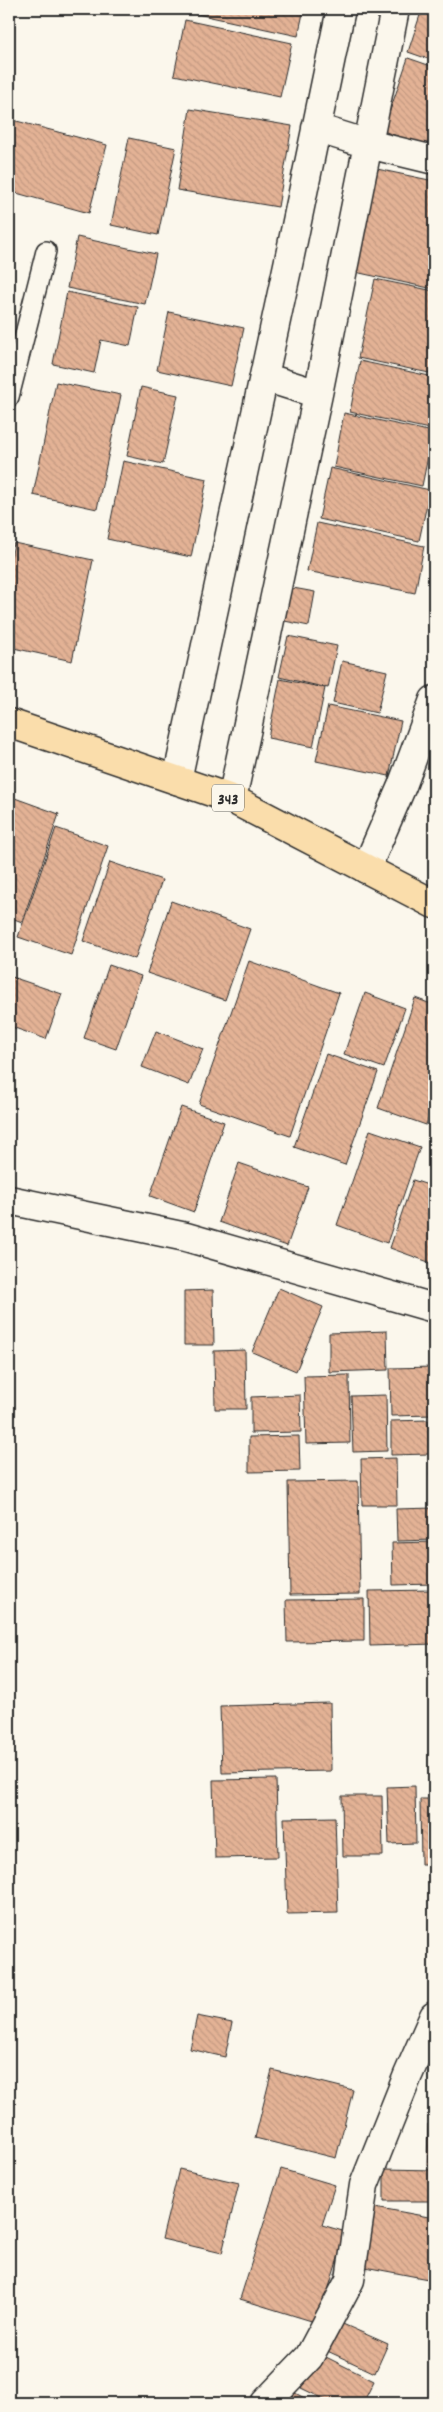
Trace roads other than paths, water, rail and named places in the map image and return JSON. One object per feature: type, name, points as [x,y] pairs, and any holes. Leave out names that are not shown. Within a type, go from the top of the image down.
[{"type":"main road","name":"343","points":[[9,723],[232,799],[434,904]]},
{"type":"street","points":[[177,780],[264,377],[340,9]]},
{"type":"street","points":[[232,799],[318,394],[395,9]]},
{"type":"street","points":[[316,128],[368,144],[434,160]]},
{"type":"street","points":[[264,377],[318,394]]},
{"type":"street","points":[[366,869],[402,786],[434,700]]},
{"type":"street","points":[[9,1200],[186,1237],[434,1308]]},
{"type":"street","points":[[265,2403],[309,2357],[350,2280],[364,2185],[434,2016]]},
{"type":"lane","points":[[9,397],[46,251]]}]
